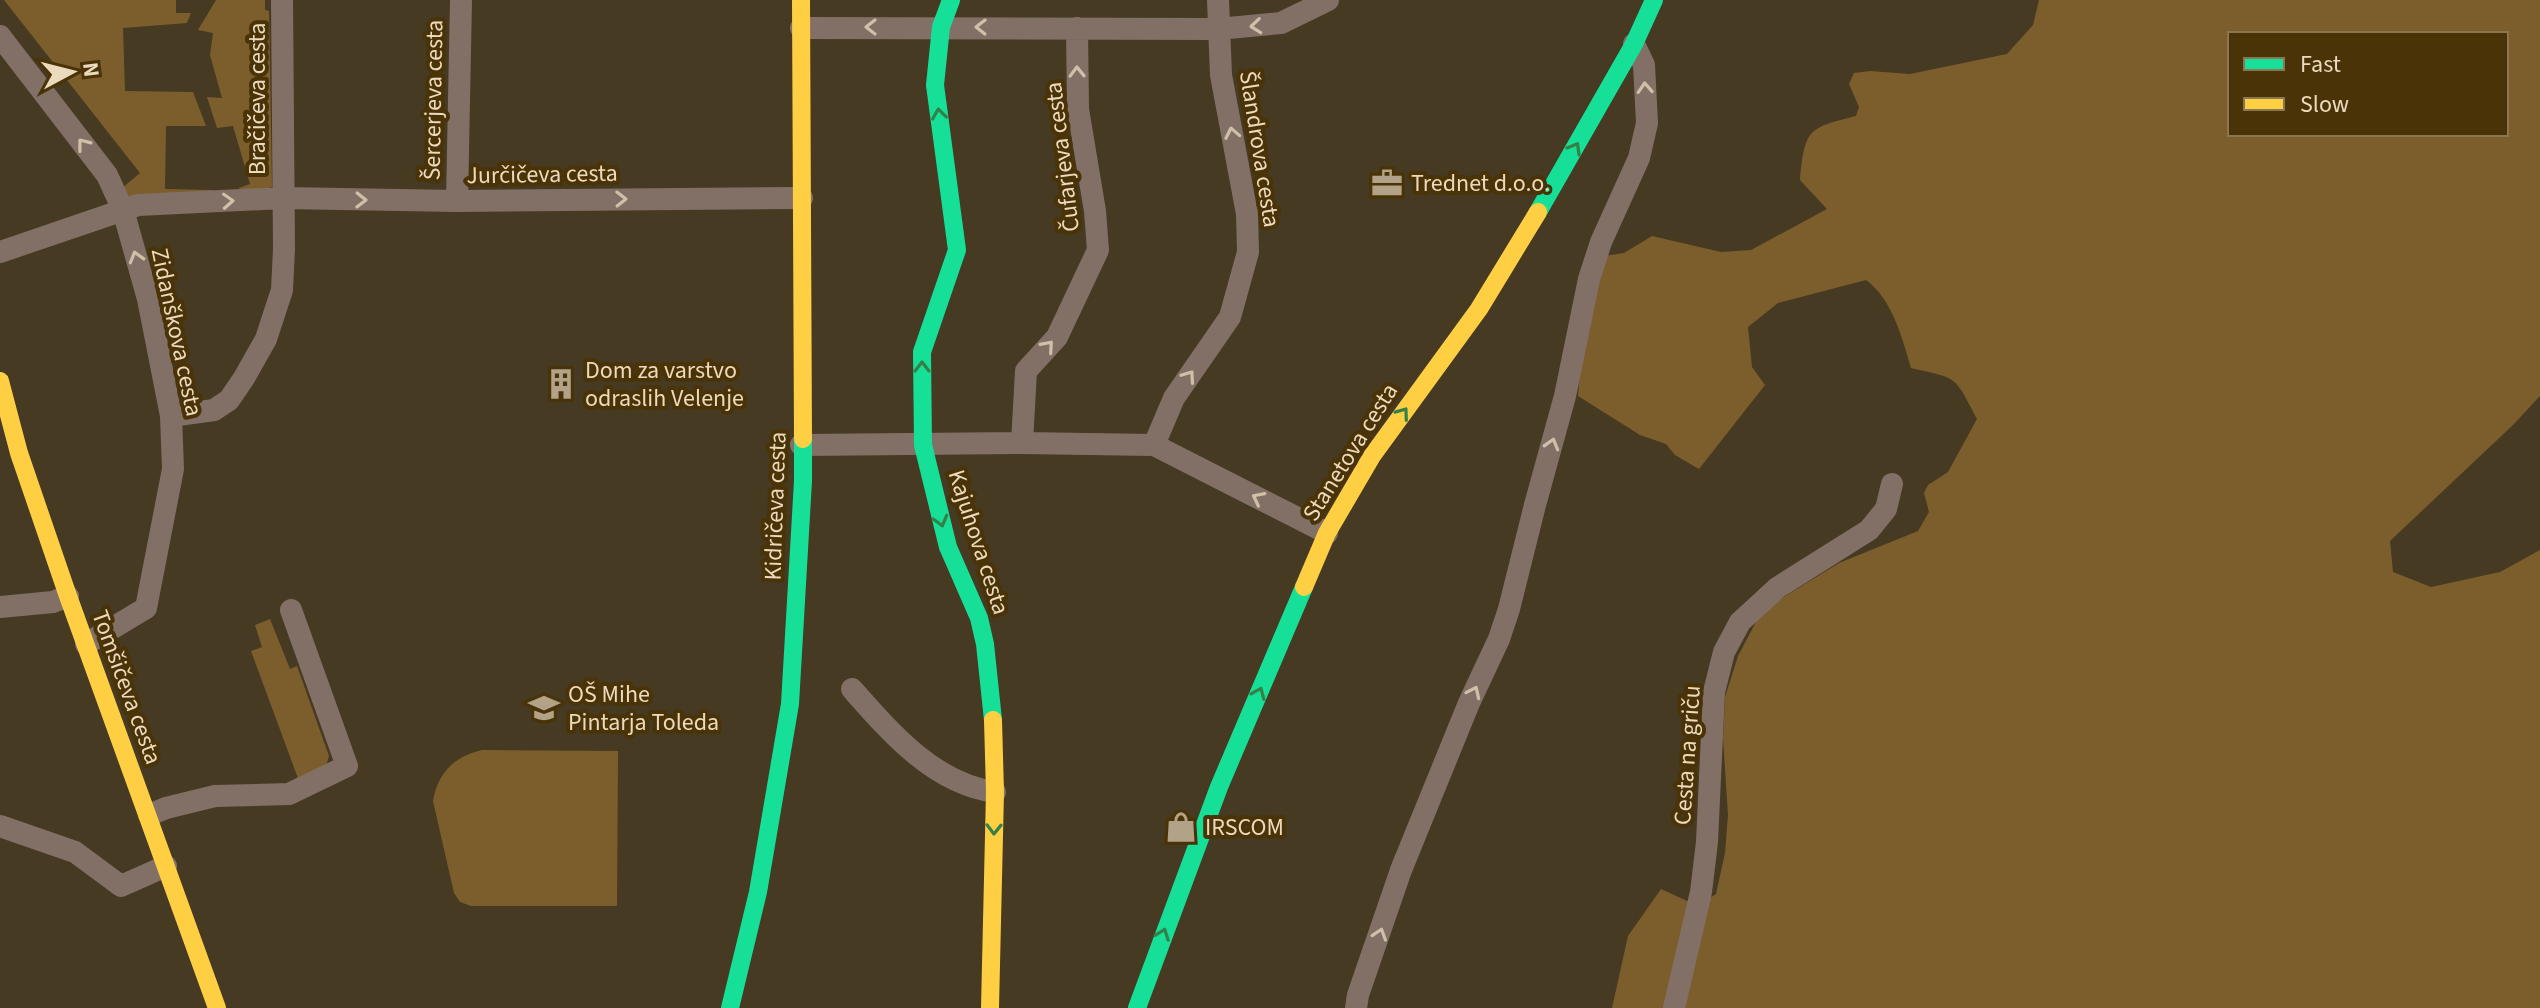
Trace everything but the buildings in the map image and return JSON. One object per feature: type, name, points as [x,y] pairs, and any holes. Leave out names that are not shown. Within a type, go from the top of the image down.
[{"type":"street","name":"Bračičeva cesta","points":[[171,416],[214,410],[229,400],[266,339],[282,290],[282,0]]},
{"type":"street","name":"Šercerjeva cesta","points":[[457,201],[461,0]]},
{"type":"street","name":"Kidričeva cesta","points":[[730,1008],[758,892],[790,704],[803,481],[801,0]]},
{"type":"street","name":"Kajuhova cesta","points":[[951,0],[941,27],[935,85],[957,250],[922,352],[923,445],[948,547],[979,618],[985,644],[993,724],[995,792],[990,1008]]},
{"type":"street","name":"Šlandrova cesta","points":[[1154,445],[1174,398],[1230,317],[1248,252],[1247,214],[1221,75],[1218,0]]},
{"type":"street","points":[[801,28],[1218,29],[1281,23],[1328,0]]},
{"type":"street","name":"Stanetova cesta","points":[[1137,1008],[1219,787],[1327,533],[1372,456],[1479,309],[1513,255],[1634,44],[1654,0]]},
{"type":"street","name":"Čufarjeva cesta","points":[[1022,443],[1026,371],[1057,337],[1098,250],[1095,211],[1078,109],[1077,28]]},
{"type":"street","name":"Zidanškova cesta","points":[[0,36],[107,175],[123,210],[148,299],[171,416],[173,469],[146,608],[86,644]]},
{"type":"street","points":[[1356,1008],[1401,870],[1509,609],[1565,396],[1589,279],[1601,242],[1639,158],[1647,123],[1644,65],[1634,44]]},
{"type":"street","name":"Bračičeva cesta","points":[[0,252],[138,205],[283,198]]},
{"type":"street","name":"Jurčičeva cesta","points":[[283,198],[457,201],[802,198]]},
{"type":"street","name":"Tomšičeva cesta","points":[[0,381],[10,455],[86,644],[217,1008]]},
{"type":"street","points":[[801,445],[1154,445],[1327,533]]},
{"type":"street","name":"Cesta na griču","points":[[1674,1008],[1701,892],[1707,842],[1714,692],[1724,652],[1740,622],[1777,588],[1869,530],[1886,509],[1892,484]]},
{"type":"street","points":[[0,607],[53,602],[68,596]]},
{"type":"street","points":[[149,815],[215,796],[289,794],[347,766],[291,610]]},
{"type":"street","points":[[852,689],[894,736],[938,771],[984,791],[995,792]]},
{"type":"street","points":[[0,826],[75,852],[121,886],[166,866]]},
{"type":"shaded area","points":[[4,0],[176,0],[176,13],[191,13],[187,23],[123,28],[125,91],[193,92],[206,126],[166,126],[165,189],[212,190],[212,195],[125,196],[121,189],[140,173]]},
{"type":"shaded area","points":[[216,0],[265,0],[265,10],[269,11],[272,187],[241,195],[239,188],[250,184],[233,126],[217,128],[207,97],[222,98],[210,55],[213,33],[198,30]]},
{"type":"shaded area","points":[[2039,0],[2540,0],[2540,396],[2390,541],[2393,572],[2431,587],[2500,572],[2540,550],[2540,1008],[1612,1008],[1628,936],[1661,889],[1698,906],[1716,894],[1725,853],[1728,815],[1723,738],[1725,697],[1738,656],[1757,620],[1779,600],[1839,563],[1918,531],[1929,512],[1924,493],[1928,485],[1948,472],[1977,419],[1959,386],[1953,381],[1911,368],[1889,308],[1866,280],[1778,303],[1748,327],[1752,367],[1765,385],[1699,469],[1675,455],[1666,444],[1640,435],[1578,396],[1581,359],[1604,256],[1624,253],[1652,236],[1721,252],[1751,250],[1827,209],[1800,180],[1804,151],[1807,141],[1818,128],[1856,116],[1859,107],[1849,84],[1854,73],[1910,74],[2007,54],[2033,25]]},
{"type":"shaded area","points":[[270,619],[290,669],[297,666],[329,756],[326,766],[299,781],[251,651],[262,647],[255,625]]},
{"type":"shaded area","points":[[482,750],[618,751],[617,906],[471,906],[460,902],[454,893],[433,801],[439,782],[448,768],[463,757]]},
{"type":"traffic: fast","points":[[951,0],[941,27],[935,85],[957,250],[922,352],[923,445],[948,547],[979,618],[985,644],[993,720]]},
{"type":"traffic: fast","points":[[1538,212],[1634,44],[1654,0]]},
{"type":"traffic: fast","points":[[730,1008],[758,892],[790,704],[803,439]]},
{"type":"traffic: fast","points":[[1137,1008],[1219,787],[1304,587]]},
{"type":"traffic: slow","points":[[801,0],[803,439]]},
{"type":"traffic: slow","points":[[1304,587],[1327,533],[1372,456],[1479,309],[1538,212]]},
{"type":"traffic: slow","points":[[0,381],[19,453],[68,596],[217,1008]]},
{"type":"traffic: slow","points":[[990,1008],[995,792],[993,720]]},
{"type":"place","name":"Trednet d.o.o.","points":[[1387,183]]},
{"type":"place","name":"Dom za varstvo odraslih Velenje","points":[[561,384]]},
{"type":"place","name":"OŠ Mihe Pintarja Toleda","points":[[544,708]]},
{"type":"place","name":"IRSCOM","points":[[1181,827]]}]
